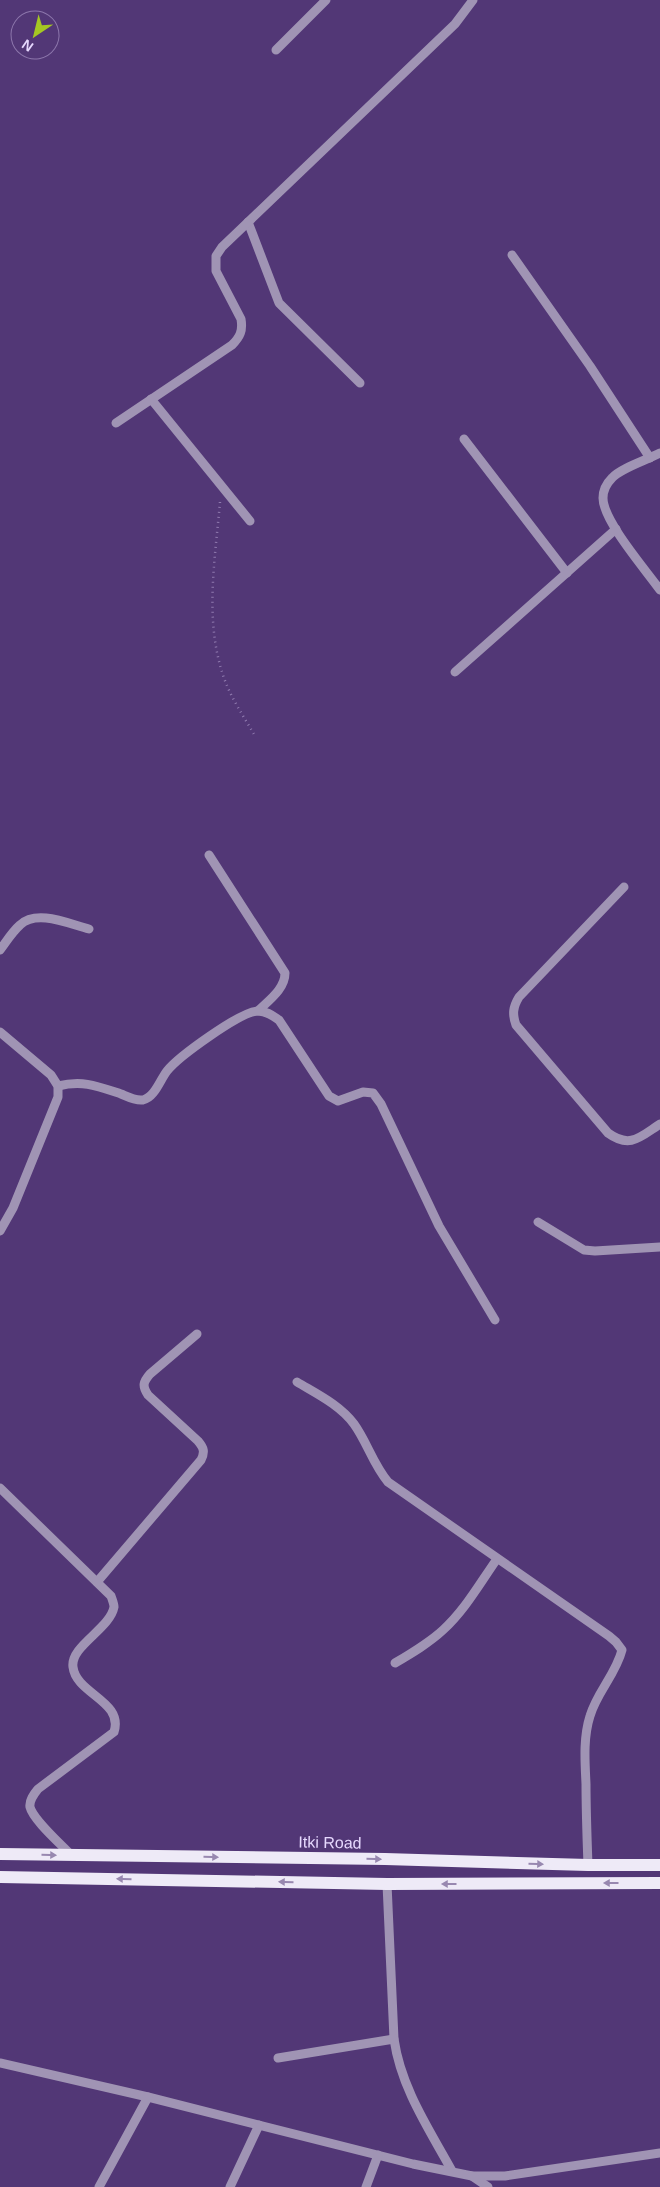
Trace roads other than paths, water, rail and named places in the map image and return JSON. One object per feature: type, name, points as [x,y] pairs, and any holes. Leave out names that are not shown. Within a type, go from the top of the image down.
[{"type":"main road","name":"Itki Road","points":[[0,1854],[660,1865]]},
{"type":"main road","points":[[0,1877],[387,1884],[660,1883]]},
{"type":"street","points":[[276,50],[326,0]]},
{"type":"street","points":[[116,423],[232,345],[239,337],[242,328],[241,320],[214,264],[216,256],[222,247],[455,24],[473,0]]},
{"type":"street","points":[[248,222],[279,303],[360,383]]},
{"type":"street","points":[[512,255],[590,366],[650,458]]},
{"type":"street","points":[[151,399],[250,521]]},
{"type":"street","points":[[464,439],[566,573]]},
{"type":"street","points":[[660,453],[614,476],[605,486],[603,499],[605,511],[616,529],[660,590]]},
{"type":"street","points":[[455,672],[616,529]]},
{"type":"street","points":[[58,1086],[75,1082],[90,1084],[135,1100],[144,1100],[152,1095],[167,1071],[176,1061],[235,1020],[258,1011],[285,982],[285,973],[209,855]]},
{"type":"street","points":[[624,887],[519,997],[514,1006],[513,1017],[516,1025],[616,1139],[626,1142],[636,1140],[660,1124]]},
{"type":"street","points":[[0,950],[21,923],[30,919],[48,919],[88,929]]},
{"type":"street","points":[[258,1011],[269,1013],[279,1020],[329,1096],[338,1101],[363,1092],[373,1093],[381,1104],[439,1226],[495,1320]]},
{"type":"street","points":[[0,1032],[51,1075],[58,1086],[55,1108],[13,1208],[0,1231]]},
{"type":"street","points":[[538,1222],[584,1250],[660,1247]]},
{"type":"street","points":[[97,1582],[201,1460],[204,1453],[203,1446],[148,1395],[143,1387],[144,1381],[150,1374],[197,1334]]},
{"type":"street","points":[[297,1382],[328,1400],[354,1424],[378,1471],[388,1482],[609,1636],[622,1650],[620,1660],[597,1698],[587,1730],[585,1750],[588,1865]]},
{"type":"street","points":[[0,1488],[111,1596],[114,1606],[105,1622],[77,1654],[72,1664],[74,1674],[114,1714],[117,1723],[114,1732],[38,1789],[32,1796],[30,1806],[35,1816],[72,1856]]},
{"type":"street","points":[[396,1663],[433,1639],[450,1623],[497,1559]]},
{"type":"street","points":[[387,1884],[394,2038],[397,2061],[405,2082],[452,2172]]},
{"type":"street","points":[[278,2058],[394,2038]]},
{"type":"street","points":[[0,2063],[472,2176],[505,2176],[660,2153]]},
{"type":"street","points":[[99,2187],[148,2097]]},
{"type":"street","points":[[230,2187],[259,2126]]},
{"type":"street","points":[[366,2187],[378,2155]]},
{"type":"street","points":[[472,2176],[488,2187]]}]
